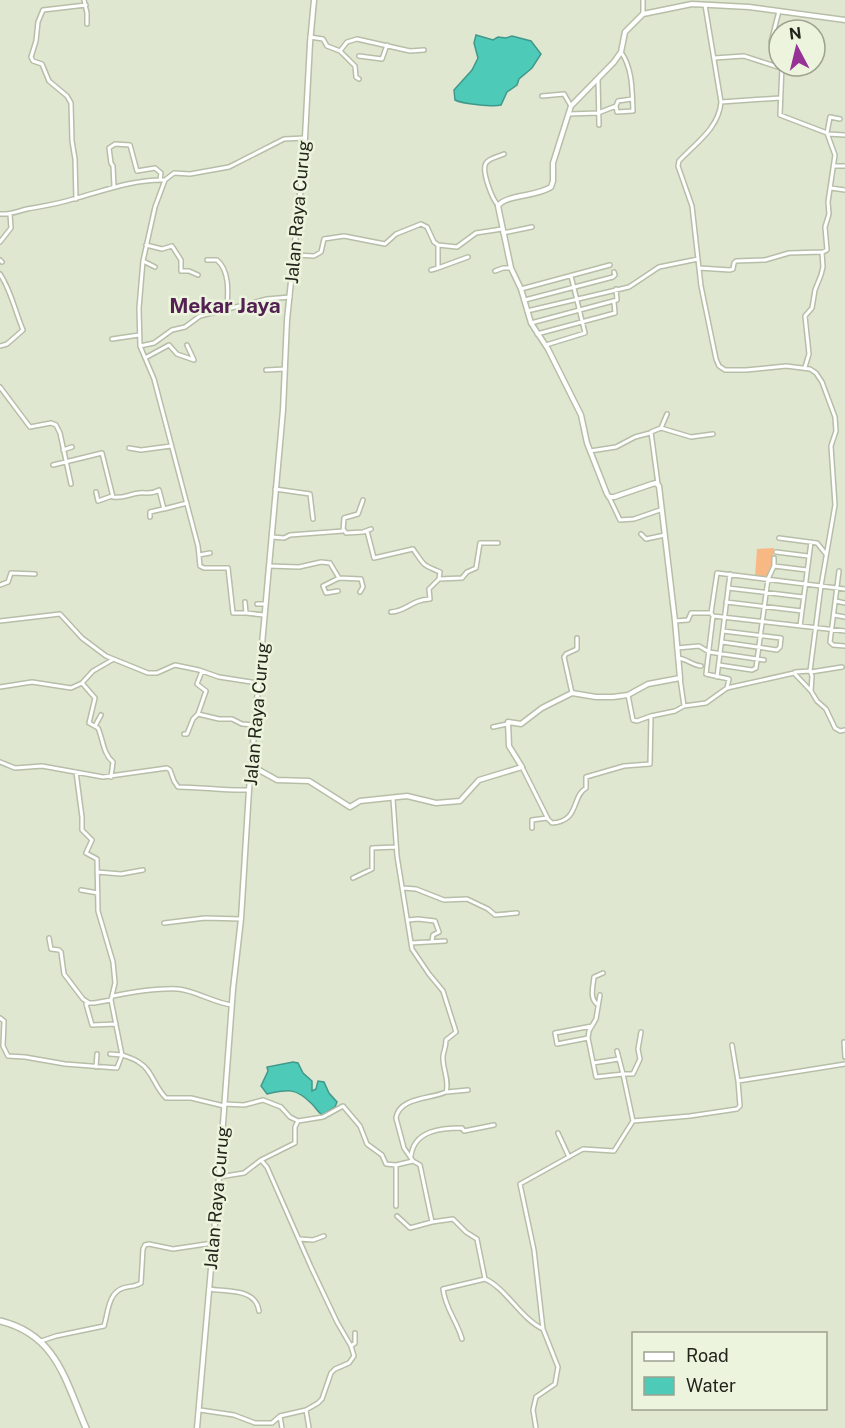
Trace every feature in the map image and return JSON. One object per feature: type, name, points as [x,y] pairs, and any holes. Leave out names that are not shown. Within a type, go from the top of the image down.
[{"type":"main road","points":[[0,1321],[27,1330],[55,1357],[87,1428]]},
{"type":"street","points":[[84,0],[87,24]]},
{"type":"street","name":"Jalan Raya Curug","points":[[197,1428],[241,919],[258,683],[283,410],[314,0]]},
{"type":"street","points":[[643,0],[643,14]]},
{"type":"street","points":[[705,2],[721,102],[720,112],[713,126],[678,164],[692,206],[699,268],[716,359],[722,368],[730,370],[778,366],[813,371],[820,378],[836,421],[836,431],[831,447],[835,505],[821,586],[811,671],[811,691]]},
{"type":"street","points":[[498,205],[504,201],[550,187],[553,181],[553,164],[571,106],[621,52],[625,32],[643,14],[705,2],[845,20]]},
{"type":"street","points":[[76,199],[71,103],[67,96],[49,81],[42,64],[33,61],[31,57],[37,38],[38,22],[43,10],[86,4]]},
{"type":"street","points":[[777,18],[779,11]]},
{"type":"street","points":[[310,36],[323,39],[327,46],[340,51],[356,66],[356,76],[359,79]]},
{"type":"street","points":[[340,51],[347,42],[354,39],[366,39],[410,51],[424,50]]},
{"type":"street","points":[[359,56],[384,58],[387,45]]},
{"type":"street","points":[[621,52],[627,63],[632,99],[631,113],[616,112],[618,100],[632,99]]},
{"type":"street","points":[[714,58],[742,56],[767,63]]},
{"type":"street","points":[[599,77],[599,126]]},
{"type":"street","points":[[781,78],[782,116],[811,125],[827,134],[845,135]]},
{"type":"street","points":[[542,96],[564,94],[571,106]]},
{"type":"street","points":[[721,102],[780,98]]},
{"type":"street","points":[[569,114],[598,113],[616,106]]},
{"type":"street","points":[[699,268],[731,270],[736,261],[765,260],[789,253],[822,252],[828,249],[825,226],[829,214],[828,204],[835,153],[827,134],[830,117],[840,119]]},
{"type":"street","points":[[0,214],[10,214],[76,199],[114,187],[162,180],[176,172],[190,174],[229,167],[282,141],[305,138]]},
{"type":"street","points":[[114,187],[109,148],[115,144],[130,145],[137,171],[155,168],[161,173],[162,180],[143,261],[138,335],[140,346],[153,379],[202,567],[228,568],[232,613],[266,615]]},
{"type":"street","points":[[504,154],[485,163],[488,184],[494,201],[498,205],[511,268],[521,289],[531,323],[581,415],[590,451],[621,520],[634,519],[660,510]]},
{"type":"street","points":[[834,166],[845,166]]},
{"type":"street","points":[[831,189],[845,190]]},
{"type":"street","points":[[0,242],[11,228],[10,214]]},
{"type":"street","points":[[295,255],[317,255],[321,252],[323,240],[342,236],[385,244],[396,234],[423,224],[427,226],[434,243],[457,247],[477,233],[532,227]]},
{"type":"street","points":[[438,244],[438,268]]},
{"type":"street","points":[[146,245],[162,249],[172,246],[181,261],[181,271],[189,271],[198,275]]},
{"type":"street","points":[[804,368],[809,354],[806,314],[812,308],[823,267],[822,252]]},
{"type":"street","points":[[431,270],[468,257]]},
{"type":"street","points":[[527,311],[633,285],[660,267],[698,259]]},
{"type":"street","points":[[207,260],[217,260],[223,266],[227,285],[227,308]]},
{"type":"street","points":[[143,261],[155,267]]},
{"type":"street","points":[[521,289],[610,265]]},
{"type":"street","points":[[495,271],[511,268]]},
{"type":"street","points":[[525,300],[614,276],[614,272]]},
{"type":"street","points":[[0,274],[8,287],[17,317],[24,330],[8,344],[0,346]]},
{"type":"street","points":[[545,345],[585,333],[571,276]]},
{"type":"street","points":[[531,323],[614,302],[618,299],[616,289]]},
{"type":"street","points":[[140,346],[154,343],[174,329],[187,326],[197,317],[267,299],[290,297]]},
{"type":"street","points":[[537,334],[615,313],[614,302]]},
{"type":"street","points":[[112,339],[138,335]]},
{"type":"street","points":[[165,335],[169,345],[177,354],[194,360],[187,345]]},
{"type":"street","points":[[145,358],[169,345]]},
{"type":"street","points":[[266,370],[285,369]]},
{"type":"street","points":[[0,387],[30,427],[48,423],[56,424],[71,484]]},
{"type":"street","points":[[661,428],[667,414]]},
{"type":"street","points":[[590,451],[616,447],[635,437],[661,428],[691,437],[713,434]]},
{"type":"street","points":[[651,432],[684,706]]},
{"type":"street","points":[[129,448],[141,450],[171,446]]},
{"type":"street","points":[[63,450],[72,447]]},
{"type":"street","points":[[53,465],[102,453],[112,496]]},
{"type":"street","points":[[609,497],[647,485],[658,484]]},
{"type":"street","points":[[275,489],[310,494],[313,519]]},
{"type":"street","points":[[96,492],[98,501],[112,496],[122,498],[137,493],[152,494],[159,490],[164,509]]},
{"type":"street","points":[[344,530],[344,518],[357,515],[363,500]]},
{"type":"street","points":[[150,518],[151,512],[187,503]]},
{"type":"street","points":[[272,537],[284,538],[290,535],[369,530],[374,558],[413,549],[419,560],[428,568],[440,571],[439,579],[429,589],[430,599],[414,602],[405,610],[391,612]]},
{"type":"street","points":[[641,534],[646,538],[665,535]]},
{"type":"street","points":[[779,538],[818,544],[826,554]]},
{"type":"street","points":[[800,626],[811,542]]},
{"type":"street","points":[[439,579],[462,578],[467,572],[476,568],[480,543],[498,543]]},
{"type":"street","points":[[776,552],[808,556]]},
{"type":"street","points":[[199,555],[210,553]]},
{"type":"street","points":[[719,666],[752,670],[756,667],[768,579],[774,566],[774,558]]},
{"type":"street","points":[[269,566],[299,567],[329,562],[339,578]]},
{"type":"street","points":[[774,566],[807,570]]},
{"type":"street","points":[[839,571],[830,643],[845,646]]},
{"type":"street","points":[[0,585],[8,582],[11,573],[35,574]]},
{"type":"street","points":[[727,688],[729,679],[706,675],[716,574],[845,589]]},
{"type":"street","points":[[717,677],[729,574]]},
{"type":"street","points":[[338,591],[326,593],[322,586],[339,578],[361,579],[363,587],[360,592]]},
{"type":"street","points":[[728,588],[803,597]]},
{"type":"street","points":[[245,602],[246,614]]},
{"type":"street","points":[[726,602],[802,611]]},
{"type":"street","points":[[836,602],[845,603]]},
{"type":"street","points":[[257,604],[267,604]]},
{"type":"street","points":[[675,621],[688,620],[691,613],[712,614],[845,631]]},
{"type":"street","points":[[0,621],[60,614],[82,638],[112,660],[148,673],[157,673],[175,665],[219,677],[258,683]]},
{"type":"street","points":[[834,615],[845,617]]},
{"type":"street","points":[[722,642],[778,649],[781,638],[723,631]]},
{"type":"street","points":[[572,693],[564,657],[577,649],[577,638]]},
{"type":"street","points":[[677,648],[699,646],[709,652],[764,660]]},
{"type":"street","points":[[678,658],[701,666]]},
{"type":"street","points":[[0,687],[32,682],[71,688],[82,683],[93,671],[112,660]]},
{"type":"street","points":[[628,695],[634,721],[675,711],[684,706],[706,703],[727,688],[794,673],[842,667]]},
{"type":"street","points":[[184,734],[187,734],[193,719],[198,714],[206,691],[197,684],[202,671]]},
{"type":"street","points":[[794,673],[827,710],[835,728],[840,731],[845,730]]},
{"type":"street","points":[[493,727],[507,724],[509,721],[524,723],[542,708],[572,693],[603,698],[628,695],[648,684],[680,678]]},
{"type":"street","points":[[82,683],[95,698],[89,723],[100,730],[102,744],[109,759],[113,762],[111,777]]},
{"type":"street","points":[[198,714],[255,725]]},
{"type":"street","points":[[95,726],[101,715]]},
{"type":"street","points":[[507,724],[509,746],[547,818],[554,823],[570,815],[575,809],[581,792],[586,788],[585,778],[588,776],[624,766],[650,764],[651,716]]},
{"type":"street","points":[[0,762],[15,768],[42,766],[111,777],[167,768],[178,787],[200,786],[219,790],[249,790]]},
{"type":"street","points":[[252,766],[277,780],[309,781],[350,807],[360,801],[409,796],[436,803],[460,801],[479,780],[522,767]]},
{"type":"street","points":[[0,1018],[4,1022],[3,1046],[8,1056],[64,1064],[117,1068],[122,1055],[112,998],[114,971],[98,911],[96,858],[86,853],[92,840],[82,831],[76,772]]},
{"type":"street","points":[[393,799],[399,872],[411,942],[415,954],[443,991],[456,1032],[446,1040],[443,1057],[448,1087],[446,1092]]},
{"type":"street","points":[[532,828],[532,820],[547,818]]},
{"type":"street","points":[[353,878],[372,868],[372,848],[396,847]]},
{"type":"street","points":[[97,873],[120,874],[143,870]]},
{"type":"street","points":[[403,888],[417,889],[444,900],[467,899],[495,915],[517,913]]},
{"type":"street","points":[[81,890],[99,893]]},
{"type":"street","points":[[164,923],[205,918],[241,919]]},
{"type":"street","points":[[408,920],[435,921],[439,932],[433,935],[432,941]]},
{"type":"street","points":[[49,938],[51,949],[61,952],[64,974],[83,999],[89,1003],[106,1002],[130,992],[179,989],[232,1005]]},
{"type":"street","points":[[411,942],[445,941]]},
{"type":"street","points":[[598,1005],[593,1000],[592,994],[594,979],[595,975],[603,973]]},
{"type":"street","points":[[600,995],[596,1019],[588,1038],[596,1077],[633,1074],[639,1061],[640,1032]]},
{"type":"street","points":[[89,1003],[86,1004],[92,1025],[116,1024]]},
{"type":"street","points":[[588,1038],[556,1044],[555,1033],[592,1026]]},
{"type":"street","points":[[844,1042],[845,1057]]},
{"type":"street","points":[[633,1121],[737,1109],[740,1106],[732,1045]]},
{"type":"street","points":[[536,1428],[533,1410],[536,1397],[555,1384],[558,1367],[543,1329],[534,1250],[520,1184],[583,1149],[614,1151],[633,1121],[617,1051]]},
{"type":"street","points":[[96,1066],[97,1054]]},
{"type":"street","points":[[110,1054],[122,1055],[145,1066],[166,1098],[191,1098],[224,1105],[244,1105],[263,1100],[281,1107],[290,1117],[298,1121],[323,1117],[343,1106],[360,1126],[367,1144],[382,1155],[386,1164],[396,1164],[412,1159]]},
{"type":"street","points":[[592,1064],[619,1059]]},
{"type":"street","points":[[738,1081],[845,1064]]},
{"type":"street","points":[[432,1222],[420,1165],[404,1148],[396,1114],[405,1105],[415,1100],[446,1092],[468,1090]]},
{"type":"street","points":[[219,1177],[246,1172],[261,1160],[294,1144],[295,1127],[298,1121]]},
{"type":"street","points":[[412,1159],[414,1144],[429,1131],[454,1127],[462,1128],[464,1131],[494,1125]]},
{"type":"street","points":[[558,1133],[569,1157]]},
{"type":"street","points":[[200,1410],[234,1415],[257,1424],[268,1424],[280,1416],[306,1410],[322,1399],[331,1373],[353,1360],[354,1352],[338,1322],[274,1178],[261,1160]]},
{"type":"street","points":[[396,1164],[396,1206]]},
{"type":"street","points":[[397,1216],[410,1228],[453,1219],[464,1231],[476,1238],[485,1280]]},
{"type":"street","points":[[300,1239],[313,1240],[324,1236]]},
{"type":"street","points":[[41,1341],[104,1326],[112,1295],[120,1289],[141,1283],[145,1245],[172,1249],[213,1243]]},
{"type":"street","points":[[462,1339],[447,1306],[443,1289],[485,1280],[495,1284],[513,1305],[543,1329]]},
{"type":"street","points":[[209,1289],[248,1294],[256,1301],[259,1311]]},
{"type":"street","points":[[351,1346],[355,1343],[356,1333]]},
{"type":"street","points":[[306,1410],[309,1428]]},
{"type":"street","points":[[280,1416],[282,1428]]},
{"type":"shaded area","points":[[774,548],[769,579],[755,576],[757,549]]},
{"type":"water","points":[[476,35],[493,40],[498,37],[512,36],[531,41],[541,54],[532,68],[519,79],[517,85],[507,92],[501,105],[478,105],[455,100],[454,90],[472,70],[478,58],[474,43]]},
{"type":"water","points":[[298,1063],[303,1073],[312,1081],[312,1091],[316,1089],[318,1081],[324,1082],[329,1093],[337,1102],[335,1107],[322,1115],[297,1092],[281,1091],[267,1094],[261,1086],[268,1071],[267,1067]]},
{"type":"district","name":"Mekar Jaya","points":[[225,306]]}]
